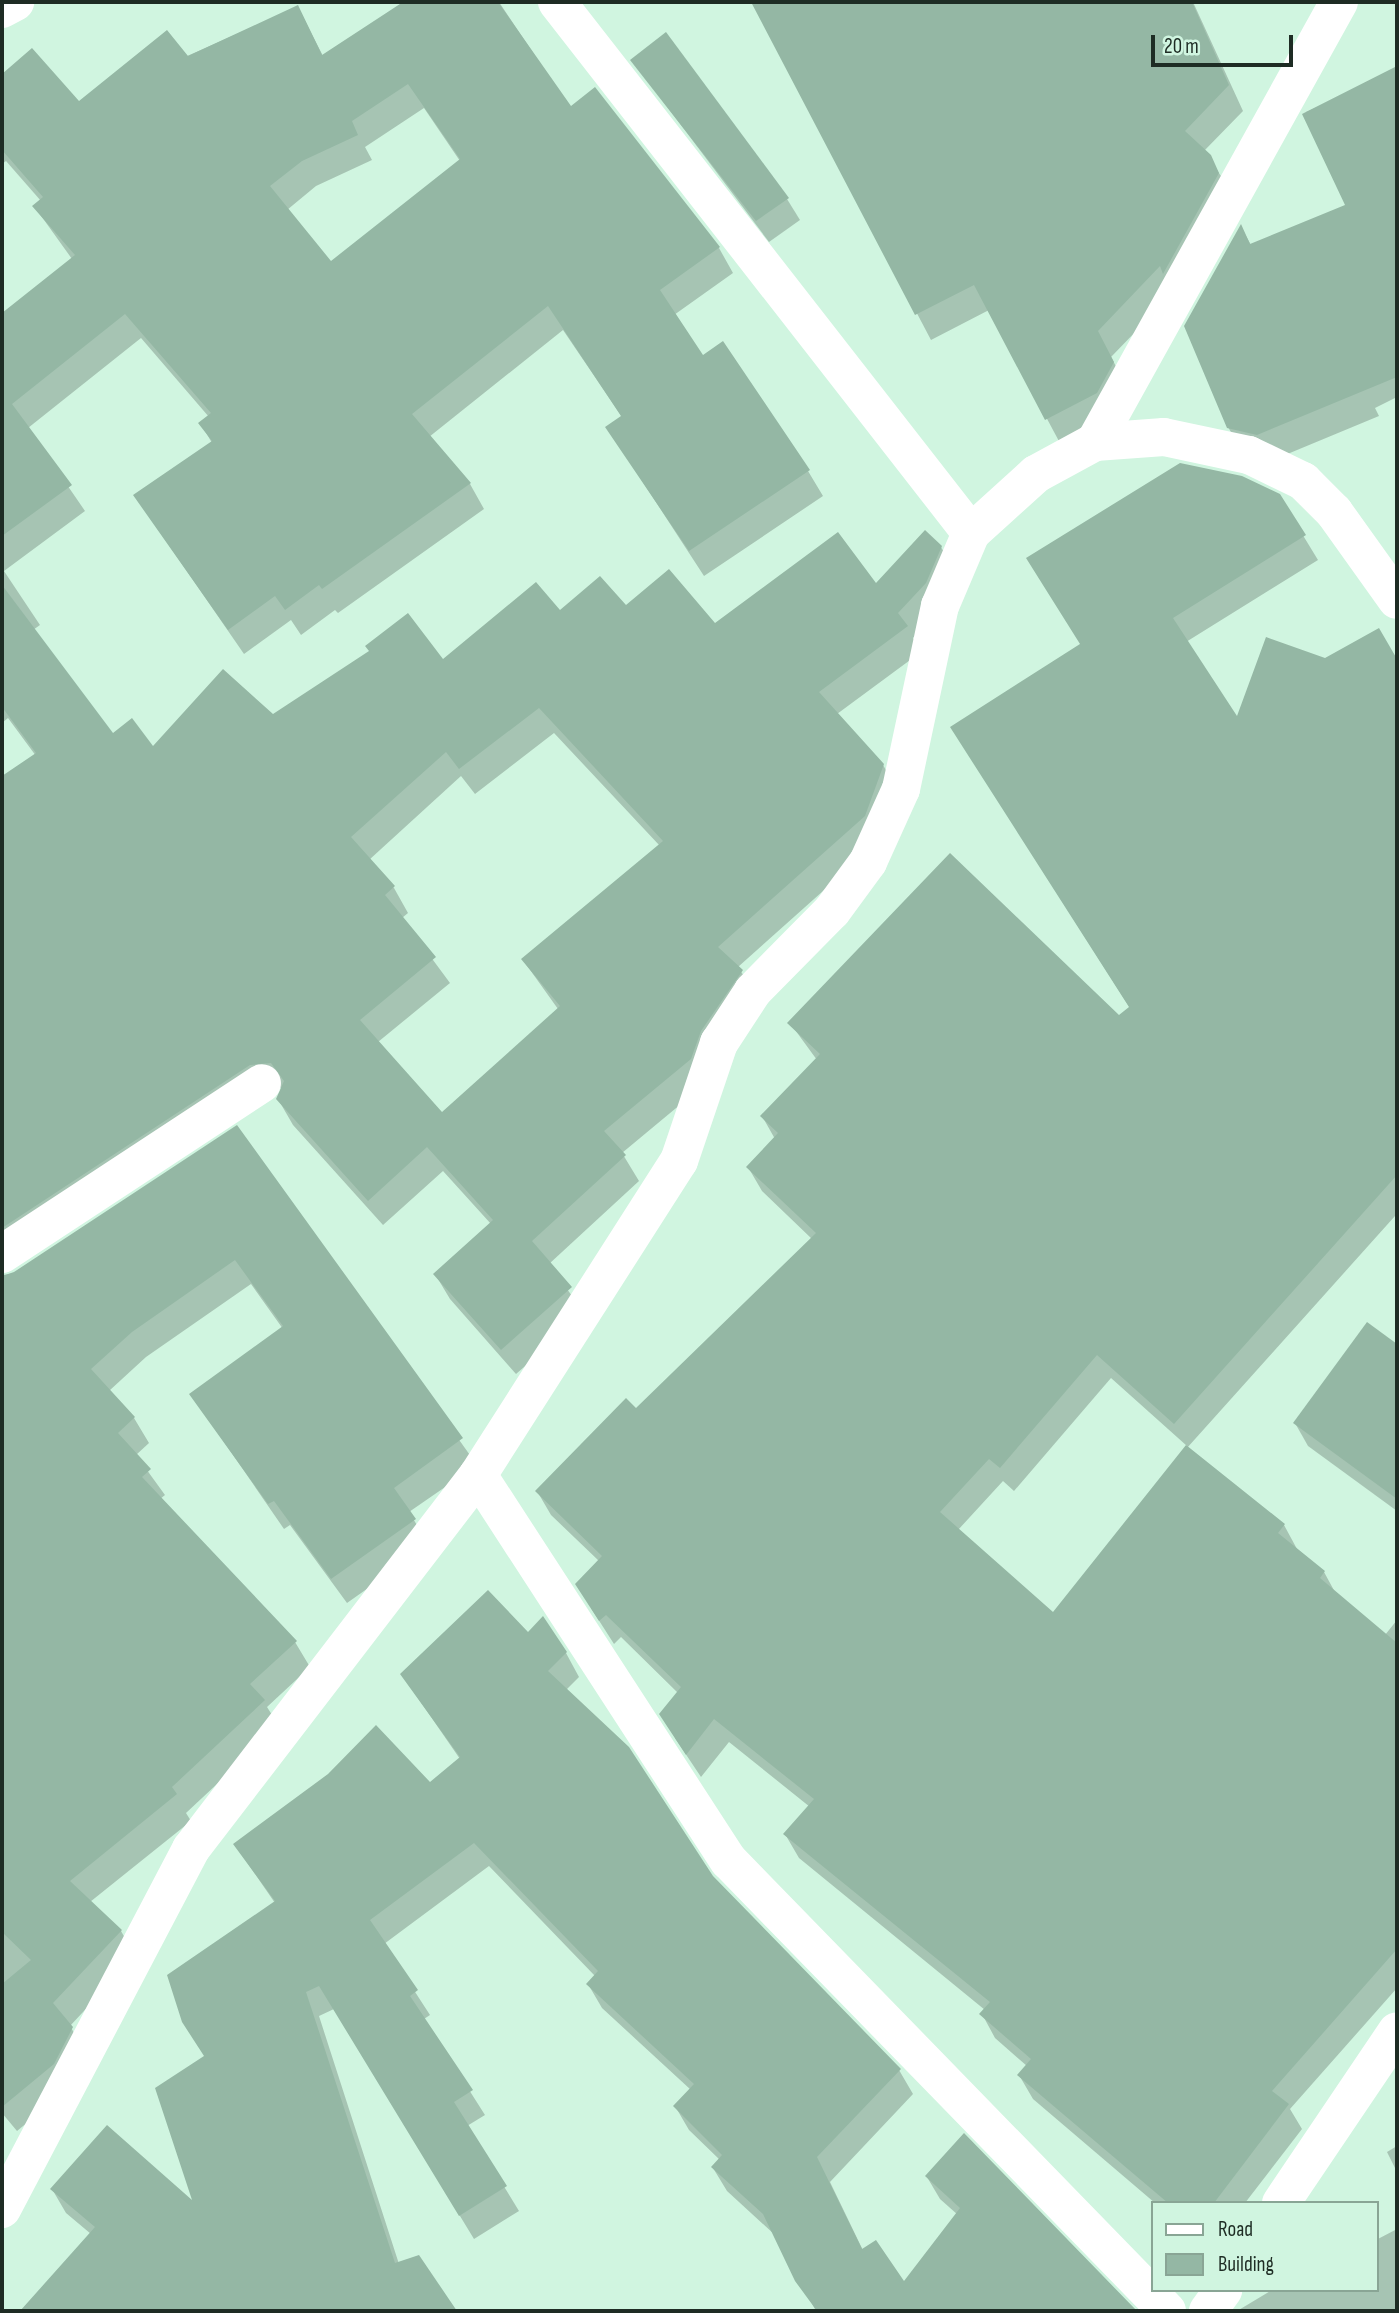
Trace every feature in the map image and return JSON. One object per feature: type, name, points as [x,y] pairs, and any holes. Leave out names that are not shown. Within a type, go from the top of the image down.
[{"type":"street","points":[[2,9],[15,2]]},
{"type":"street","points":[[557,2],[971,533]]},
{"type":"street","points":[[1095,442],[1339,2]]},
{"type":"street","points":[[2,2209],[191,1849],[478,1475],[679,1161],[726,1032],[753,991],[832,911],[868,862],[901,789],[940,606],[971,533],[1036,474],[1095,442],[1164,437],[1249,455],[1303,481],[1334,512],[1397,600]]},
{"type":"street","points":[[2,1254],[262,1083]]},
{"type":"street","points":[[478,1475],[729,1861],[1167,2311]]},
{"type":"street","points":[[1282,2201],[1397,2031]]},
{"type":"street","points":[[1208,2311],[1222,2292]]},
{"type":"building","points":[[403,2],[498,2],[571,106],[595,87],[720,247],[660,290],[703,355],[723,341],[810,470],[689,551],[605,427],[621,416],[548,306],[412,414],[471,483],[322,589],[319,585],[285,610],[275,596],[228,630],[133,495],[212,441],[198,423],[211,413],[125,314],[12,404],[72,485],[2,536],[2,313],[75,255],[32,206],[43,197],[2,150],[2,74],[32,48],[79,101],[167,30],[188,56],[298,5],[322,55]],"holes":[[[408,84],[460,159],[331,261],[270,186],[302,161],[358,135],[352,121]]]},
{"type":"building","points":[[751,2],[1192,2],[1229,85],[1185,131],[1211,155],[1219,173],[1163,274],[1160,266],[1098,331],[1114,362],[1097,393],[1045,420],[974,285],[915,315]]},
{"type":"building","points":[[666,32],[789,198],[756,221],[630,60]]},
{"type":"building","points":[[1397,66],[1397,377],[1257,435],[1227,428],[1184,326],[1241,224],[1250,244],[1345,205],[1302,114]]},
{"type":"building","points":[[1180,463],[1242,476],[1280,494],[1306,535],[1173,618],[1237,716],[1266,637],[1325,658],[1379,628],[1397,659],[1397,1175],[1174,1424],[1097,1355],[1000,1468],[989,1459],[940,1512],[1053,1612],[1186,1445],[1285,1524],[1278,1533],[1325,1571],[1320,1578],[1397,1643],[1397,1949],[1272,2091],[1289,2104],[1216,2201],[1166,2201],[1017,2075],[1031,2059],[979,2014],[990,2002],[783,1834],[814,1799],[714,1719],[686,1755],[659,1714],[681,1687],[606,1615],[599,1621],[575,1584],[602,1556],[535,1491],[626,1398],[636,1408],[816,1233],[746,1167],[778,1133],[760,1116],[820,1054],[787,1023],[950,853],[1119,1015],[1129,1007],[950,727],[1080,644],[1026,558]]},
{"type":"building","points":[[925,530],[942,546],[926,583],[898,613],[908,626],[819,692],[884,764],[865,816],[718,947],[743,970],[701,1031],[691,1059],[604,1131],[626,1155],[532,1241],[572,1287],[501,1350],[433,1274],[493,1220],[427,1147],[368,1201],[276,1099],[284,1081],[271,1063],[250,1065],[2,1228],[2,776],[36,753],[2,707],[2,585],[113,733],[132,718],[153,746],[223,669],[273,714],[369,651],[365,646],[408,613],[443,659],[536,582],[560,610],[600,576],[626,605],[669,569],[715,623],[838,532],[876,583]],"holes":[[[539,708],[663,841],[521,959],[560,1006],[442,1112],[360,1020],[436,957],[385,895],[395,886],[351,837],[446,752],[459,769]]]},
{"type":"building","points":[[237,1125],[463,1438],[394,1488],[416,1519],[331,1579],[274,1501],[268,1504],[189,1394],[283,1326],[235,1260],[132,1332],[91,1369],[135,1417],[118,1433],[151,1469],[142,1477],[297,1641],[250,1684],[265,1700],[172,1787],[177,1794],[70,1881],[122,1930],[53,2003],[73,2027],[54,2064],[2,2107],[2,1984],[31,1960],[2,1932],[2,1276],[14,1272]]},
{"type":"building","points":[[1367,1322],[1397,1344],[1397,1499],[1293,1423]]},
{"type":"building","points":[[488,1590],[528,1632],[543,1616],[567,1652],[548,1671],[629,1747],[713,1876],[901,2069],[817,2157],[862,2249],[876,2240],[904,2281],[960,2208],[925,2176],[964,2133],[1137,2311],[817,2311],[795,2281],[763,2214],[711,2167],[722,2155],[673,2106],[694,2084],[586,1984],[598,1971],[474,1843],[370,1920],[418,1990],[410,1996],[473,2090],[454,2102],[507,2186],[459,2216],[319,1986],[306,1992],[395,2263],[419,2255],[457,2311],[20,2311],[95,2227],[50,2189],[107,2125],[192,2200],[155,2088],[204,2056],[182,2022],[167,1975],[275,1901],[233,1844],[328,1774],[376,1725],[430,1782],[460,1757],[400,1674]]}]
